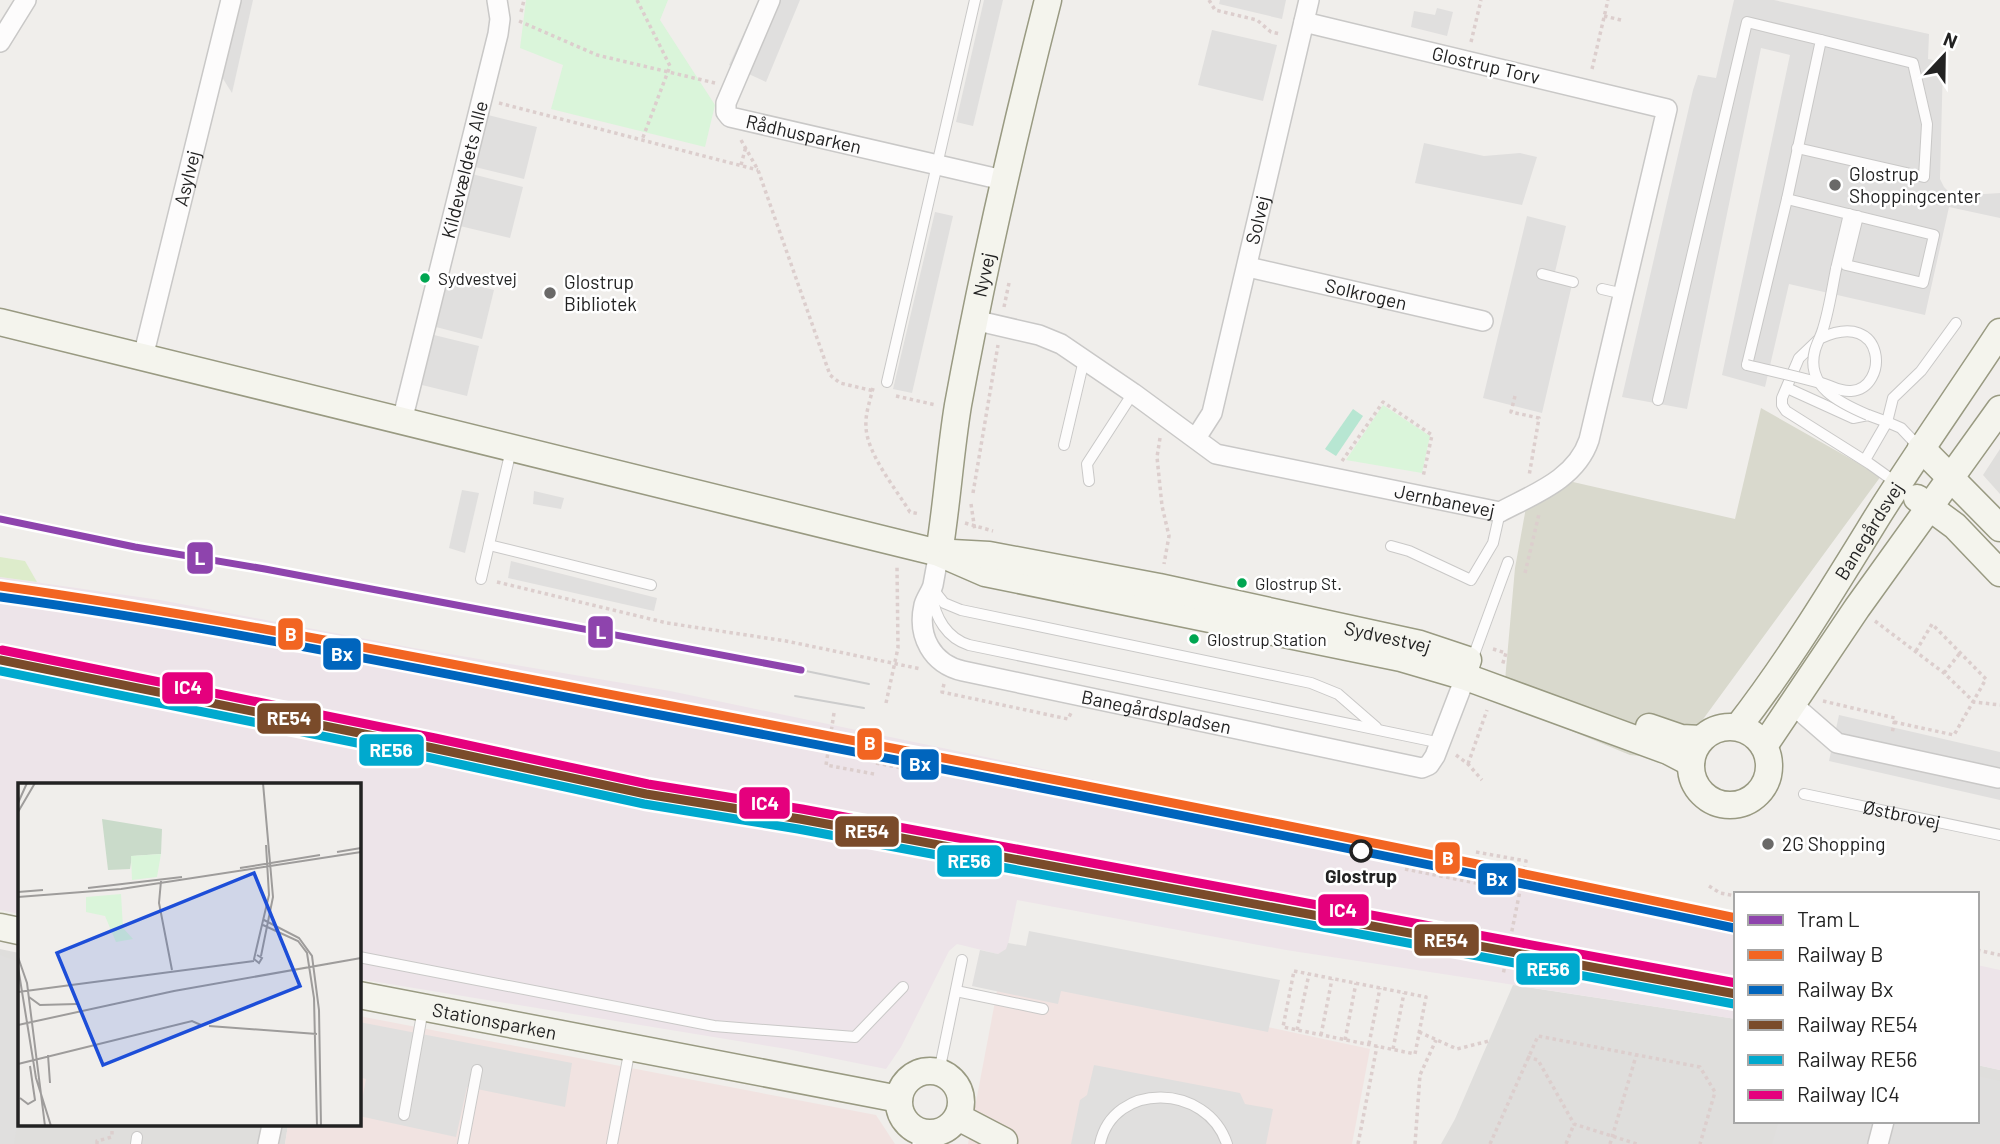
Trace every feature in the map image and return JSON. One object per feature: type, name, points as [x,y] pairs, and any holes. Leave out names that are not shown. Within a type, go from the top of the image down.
[{"type":"street","points":[[0,42],[26,0]]},
{"type":"street","name":"Asylvej","points":[[143,357],[231,0]]},
{"type":"street","name":"Rådhusparken","points":[[770,0],[726,103],[726,112],[730,117],[1003,180]]},
{"type":"street","name":"Nyvej","points":[[939,553],[958,409],[974,320],[1003,180],[1048,0]]},
{"type":"street","name":"Solvej","points":[[1196,438],[1212,413],[1309,0]]},
{"type":"street","name":"Kildevældets Alle","points":[[402,421],[482,98],[498,10]]},
{"type":"street","name":"Glostrup Torv","points":[[1302,31],[1467,61],[1667,109]]},
{"type":"street","name":"Jernbanevej","points":[[974,320],[1051,339],[1084,358],[1216,454],[1500,512],[1572,469],[1585,451],[1625,294],[1667,109]]},
{"type":"street","name":"Solkrogen","points":[[1248,267],[1483,321]]},
{"type":"street","name":"Sydvestvej","points":[[0,322],[939,553],[985,573],[1401,658],[1500,671],[1673,736],[1691,750]]},
{"type":"street","name":"Banegårdsvej","points":[[1742,723],[1848,567],[1921,448],[2000,332]]},
{"type":"street","name":"Banegårdsvej","points":[[1767,741],[1857,608],[2000,410]]},
{"type":"street","points":[[1921,448],[2000,528]]},
{"type":"street","points":[[1899,484],[1955,526],[2000,573]]},
{"type":"street","name":"Sydvestvej","points":[[939,553],[989,555],[1159,587],[1420,644],[1469,669]]},
{"type":"street","name":"Banegårdspladsen","points":[[939,553],[932,588],[924,604],[922,624],[925,641],[932,654],[944,664],[963,671],[1414,767],[1429,765],[1441,743],[1469,669]]},
{"type":"street","points":[[1794,699],[1837,743],[1998,778]]},
{"type":"street","points":[[1742,723],[1753,734],[1767,741],[1770,762],[1767,780],[1764,787],[1751,799],[1735,806],[1718,804],[1705,797],[1694,783],[1691,750],[1718,728],[1742,723]]},
{"type":"street","points":[[0,928],[18,931]]},
{"type":"street","name":"Stationsparken","points":[[360,995],[899,1099]]},
{"type":"street","points":[[928,1071],[939,1072],[949,1077],[961,1096],[961,1107],[958,1117],[943,1131],[923,1139],[905,1121],[900,1111],[899,1099],[908,1080],[928,1071]]},
{"type":"street","points":[[958,1117],[1004,1140]]},
{"type":"street","points":[[1878,1144],[1883,1123]]},
{"type":"street","points":[[268,1144],[272,1126]]},
{"type":"lane","points":[[887,382],[975,0]]},
{"type":"lane","points":[[1658,400],[1747,22],[1913,63],[1927,124],[1923,177],[1797,148]]},
{"type":"lane","points":[[1821,40],[1787,199],[1747,365],[1824,383],[1839,390],[1852,391],[1867,383],[1874,374],[1877,362],[1870,342],[1853,331],[1842,330],[1821,338],[1799,358],[1787,387],[1782,405],[1786,411],[1866,460],[1899,484]]},
{"type":"lane","points":[[1787,199],[1854,215],[1934,235],[1923,283],[1846,265],[1854,215]]},
{"type":"lane","points":[[1854,215],[1836,269],[1823,330],[1815,351],[1815,377],[1830,395],[1845,405],[1901,428],[1921,448]]},
{"type":"lane","points":[[1542,274],[1573,282]]},
{"type":"lane","points":[[1602,289],[1625,294]]},
{"type":"lane","points":[[1866,460],[1888,422],[1893,398],[1921,371],[1956,323]]},
{"type":"lane","points":[[1064,445],[1084,358]]},
{"type":"lane","points":[[1787,387],[1853,418],[1868,415]]},
{"type":"lane","points":[[1088,481],[1087,464],[1133,393]]},
{"type":"lane","points":[[481,579],[511,447]]},
{"type":"lane","points":[[1391,546],[1409,551],[1471,580],[1493,543],[1500,512]]},
{"type":"lane","points":[[489,545],[651,584]]},
{"type":"lane","points":[[1469,669],[1508,562]]},
{"type":"lane","name":"Banegårdspladsen","points":[[932,588],[933,605],[940,621],[950,635],[963,644],[1441,743]]},
{"type":"lane","name":"Banegårdspladsen","points":[[932,588],[944,603],[961,610],[1324,687],[1350,703],[1369,723],[1379,729]]},
{"type":"lane","name":"Østbrovej","points":[[1804,794],[2000,835]]},
{"type":"lane","points":[[360,957],[714,1026],[855,1037],[903,987]]},
{"type":"lane","points":[[939,1072],[962,960]]},
{"type":"lane","points":[[956,991],[1043,1009]]},
{"type":"lane","points":[[404,1115],[424,1008]]},
{"type":"lane","points":[[612,1144],[630,1048]]},
{"type":"lane","points":[[463,1144],[477,1070]]},
{"type":"lane","points":[[1100,1144],[1107,1126],[1126,1108],[1150,1098],[1163,1097],[1188,1101],[1200,1108],[1218,1126],[1227,1144]]},
{"type":"path","points":[[637,0],[666,56],[670,72],[642,140]]},
{"type":"path","points":[[1209,0],[1216,10],[1257,20],[1271,32],[1302,31]]},
{"type":"path","points":[[1467,61],[1481,0]]},
{"type":"path","points":[[1587,89],[1608,0]]},
{"type":"path","points":[[498,10],[597,55],[732,90]]},
{"type":"path","points":[[1604,16],[1620,20]]},
{"type":"path","points":[[482,98],[758,170]]},
{"type":"path","points":[[737,119],[735,130],[758,170],[830,375],[840,383],[958,409]]},
{"type":"path","points":[[741,165],[746,146]]},
{"type":"path","points":[[976,526],[971,505],[1010,273]]},
{"type":"path","points":[[886,703],[898,640],[897,571],[910,512],[867,437],[867,412],[875,379],[887,382]]},
{"type":"path","points":[[1515,396],[1511,412],[1539,418],[1532,495],[1541,505],[1525,573]]},
{"type":"path","points":[[1331,477],[1383,401],[1432,435],[1419,495]]},
{"type":"path","points":[[1159,587],[1170,536],[1162,506],[1157,457],[1160,438],[1173,421]]},
{"type":"path","points":[[910,512],[994,530],[989,555]]},
{"type":"path","points":[[481,579],[667,623],[731,631],[895,663]]},
{"type":"path","points":[[1857,608],[1944,673],[1974,702],[2000,705]]},
{"type":"path","points":[[1894,722],[1954,735],[1986,679],[1932,624],[1916,652]]},
{"type":"path","points":[[1944,673],[1960,653]]},
{"type":"path","points":[[1468,764],[1500,671]]},
{"type":"path","points":[[942,692],[1068,719],[1081,696]]},
{"type":"path","points":[[1794,699],[1895,718],[1887,754]]},
{"type":"path","points":[[834,713],[826,765],[874,774]]},
{"type":"path","points":[[1729,717],[1760,727],[1767,741],[1775,747],[1778,761],[1774,787],[1762,802],[1747,811],[1738,814],[1718,811],[1698,802],[1685,784],[1681,768],[1699,728],[1713,720],[1729,717]]},
{"type":"path","points":[[1441,743],[1468,764],[1482,780]]},
{"type":"path","points":[[876,763],[922,772]]},
{"type":"path","points":[[1476,852],[1526,862],[1503,975]]},
{"type":"path","points":[[1405,869],[1491,886]]},
{"type":"path","points":[[1709,886],[1720,893],[1734,896]]},
{"type":"path","points":[[1437,922],[1483,930]]},
{"type":"path","points":[[1979,950],[2000,954]]},
{"type":"path","points":[[1294,971],[1332,978],[1426,997],[1415,1054],[1283,1027],[1294,971]]},
{"type":"path","points":[[1297,1030],[1309,974]]},
{"type":"path","points":[[1321,1035],[1332,978]]},
{"type":"path","points":[[1345,1040],[1356,983]]},
{"type":"path","points":[[1369,1044],[1380,988]]},
{"type":"path","points":[[1393,1049],[1404,993]]},
{"type":"path","points":[[1419,1032],[1457,1049],[1489,1041]]},
{"type":"path","points":[[1490,1144],[1538,1036],[1700,1067],[1715,1091],[1700,1144]]},
{"type":"path","points":[[1415,1144],[1419,1075],[1436,1040]]},
{"type":"path","points":[[1358,1144],[1377,1046]]},
{"type":"path","points":[[1610,1144],[1636,1056]]},
{"type":"path","points":[[1528,1057],[1538,1060],[1574,1125],[1637,1144]]},
{"type":"path","points":[[1566,1144],[1574,1125]]},
{"type":"path","points":[[97,1144],[97,1141],[112,1137],[112,1126]]},
{"type":"shaded area","points":[[237,0],[253,0],[232,93],[220,74]]},
{"type":"shaded area","points":[[759,0],[800,0],[766,82],[729,65]]},
{"type":"shaded area","points":[[984,0],[1003,0],[973,126],[956,122]]},
{"type":"shaded area","points":[[1220,0],[1286,0],[1282,19],[1219,4]]},
{"type":"shaded area","points":[[1734,0],[1774,0],[1929,34],[1928,59],[1943,62],[1940,179],[1953,196],[2000,193],[2000,218],[1949,207],[1925,315],[1789,284],[1765,387],[1722,375],[1790,55],[1761,48],[1687,409],[1622,397],[1693,90],[1698,75],[1716,78]]},
{"type":"shaded area","points":[[1437,8],[1453,12],[1447,36],[1411,27],[1414,11],[1435,15]]},
{"type":"shaded area","points":[[1212,30],[1277,45],[1263,101],[1198,85]]},
{"type":"shaded area","points":[[488,115],[537,127],[524,179],[475,167]]},
{"type":"shaded area","points":[[1424,143],[1484,156],[1520,153],[1537,157],[1522,205],[1415,183]]},
{"type":"shaded area","points":[[472,174],[523,187],[510,238],[460,226]]},
{"type":"shaded area","points":[[935,212],[953,216],[912,393],[893,389]]},
{"type":"shaded area","points":[[1527,216],[1566,226],[1555,272],[1574,276],[1542,413],[1483,398]]},
{"type":"shaded area","points":[[448,278],[494,290],[482,339],[436,327]]},
{"type":"shaded area","points":[[434,335],[479,346],[467,396],[422,385]]},
{"type":"shaded area","points":[[1761,408],[1881,476],[1674,759],[1630,755],[1503,703],[1515,568],[1527,502],[1573,482],[1735,519]]},
{"type":"shaded area","points":[[2000,449],[2000,494],[1983,475]]},
{"type":"shaded area","points":[[462,490],[479,493],[465,553],[449,548]]},
{"type":"shaded area","points":[[534,491],[564,498],[561,509],[533,504]]},
{"type":"shaded area","points":[[511,561],[657,598],[654,611],[508,578]]},
{"type":"shaded area","points":[[0,577],[160,600],[414,648],[670,691],[1734,914],[1734,1019],[1286,950],[1017,900],[1007,949],[998,954],[957,944],[949,951],[901,1047],[886,1069],[787,1049],[360,979],[360,783],[18,783],[18,914],[0,910]]},
{"type":"shaded area","points":[[1839,715],[2000,752],[2000,800],[1829,761]]},
{"type":"shaded area","points":[[1029,931],[1280,980],[1268,1032],[1061,991],[1058,1004],[972,986],[980,950],[998,954],[1006,949],[1008,943],[1026,946]]},
{"type":"shaded area","points":[[0,949],[18,953],[18,1126],[288,1126],[285,1144],[0,1144]]},
{"type":"shaded area","points":[[0,955],[18,962],[18,1121],[14,1144],[0,1144]]},
{"type":"shaded area","points":[[1979,965],[2000,970],[2000,1070],[1979,1065]]},
{"type":"shaded area","points":[[1001,970],[1370,1049],[1352,1144],[968,1144]]},
{"type":"shaded area","points":[[1513,985],[1734,1019],[1734,1123],[1979,1123],[1979,1065],[2000,1070],[2000,1144],[1441,1144],[1455,1119]]},
{"type":"shaded area","points":[[360,1016],[876,1115],[895,1144],[285,1144],[288,1126],[360,1126]]},
{"type":"shaded area","points":[[360,1022],[572,1063],[565,1107],[467,1087],[456,1137],[360,1116],[366,1079],[360,1077]]},
{"type":"shaded area","points":[[1094,1065],[1240,1093],[1245,1104],[1273,1109],[1266,1144],[1071,1144],[1080,1100],[1087,1095]]},
{"type":"shaded area","points":[[1979,1076],[2000,1081],[2000,1144],[1772,1144],[1778,1123],[1979,1123]]},
{"type":"green space","points":[[526,0],[668,0],[660,20],[715,105],[705,147],[551,109],[563,65],[520,48]]},
{"type":"green space","points":[[1383,405],[1430,436],[1422,473],[1346,460]]},
{"type":"green space","points":[[1353,409],[1363,416],[1336,456],[1325,449]]},
{"type":"green space","points":[[0,557],[25,561],[37,582],[0,577]]},
{"type":"tram line","name":"L","points":[[0,519],[135,547],[801,670]]},
{"type":"tram line","points":[[801,670],[869,684]]},
{"type":"tram line","points":[[795,696],[864,708]]},
{"type":"rail line","name":"B","points":[[0,586],[411,656],[1061,781],[1734,918]]},
{"type":"rail line","name":"Bx","points":[[0,597],[246,636],[925,765],[1734,928]]},
{"type":"rail line","name":"IC4","points":[[2,650],[648,784],[802,809],[1734,983]]},
{"type":"rail line","name":"RE54","points":[[0,660],[646,794],[800,819],[1734,994]]},
{"type":"rail line","name":"RE56","points":[[0,671],[644,804],[798,829],[1734,1004]]},
{"type":"place","name":"Glostrup Shoppingcenter","points":[[1835,185]]},
{"type":"place","name":"Sydvestvej","points":[[425,278]]},
{"type":"place","name":"Glostrup Bibliotek","points":[[550,293]]},
{"type":"place","name":"Glostrup St.","points":[[1242,583]]},
{"type":"place","name":"Glostrup Station","points":[[1194,639]]},
{"type":"place","name":"2G Shopping","points":[[1768,844]]},
{"type":"place","name":"Glostrup","points":[[1361,851]]}]
